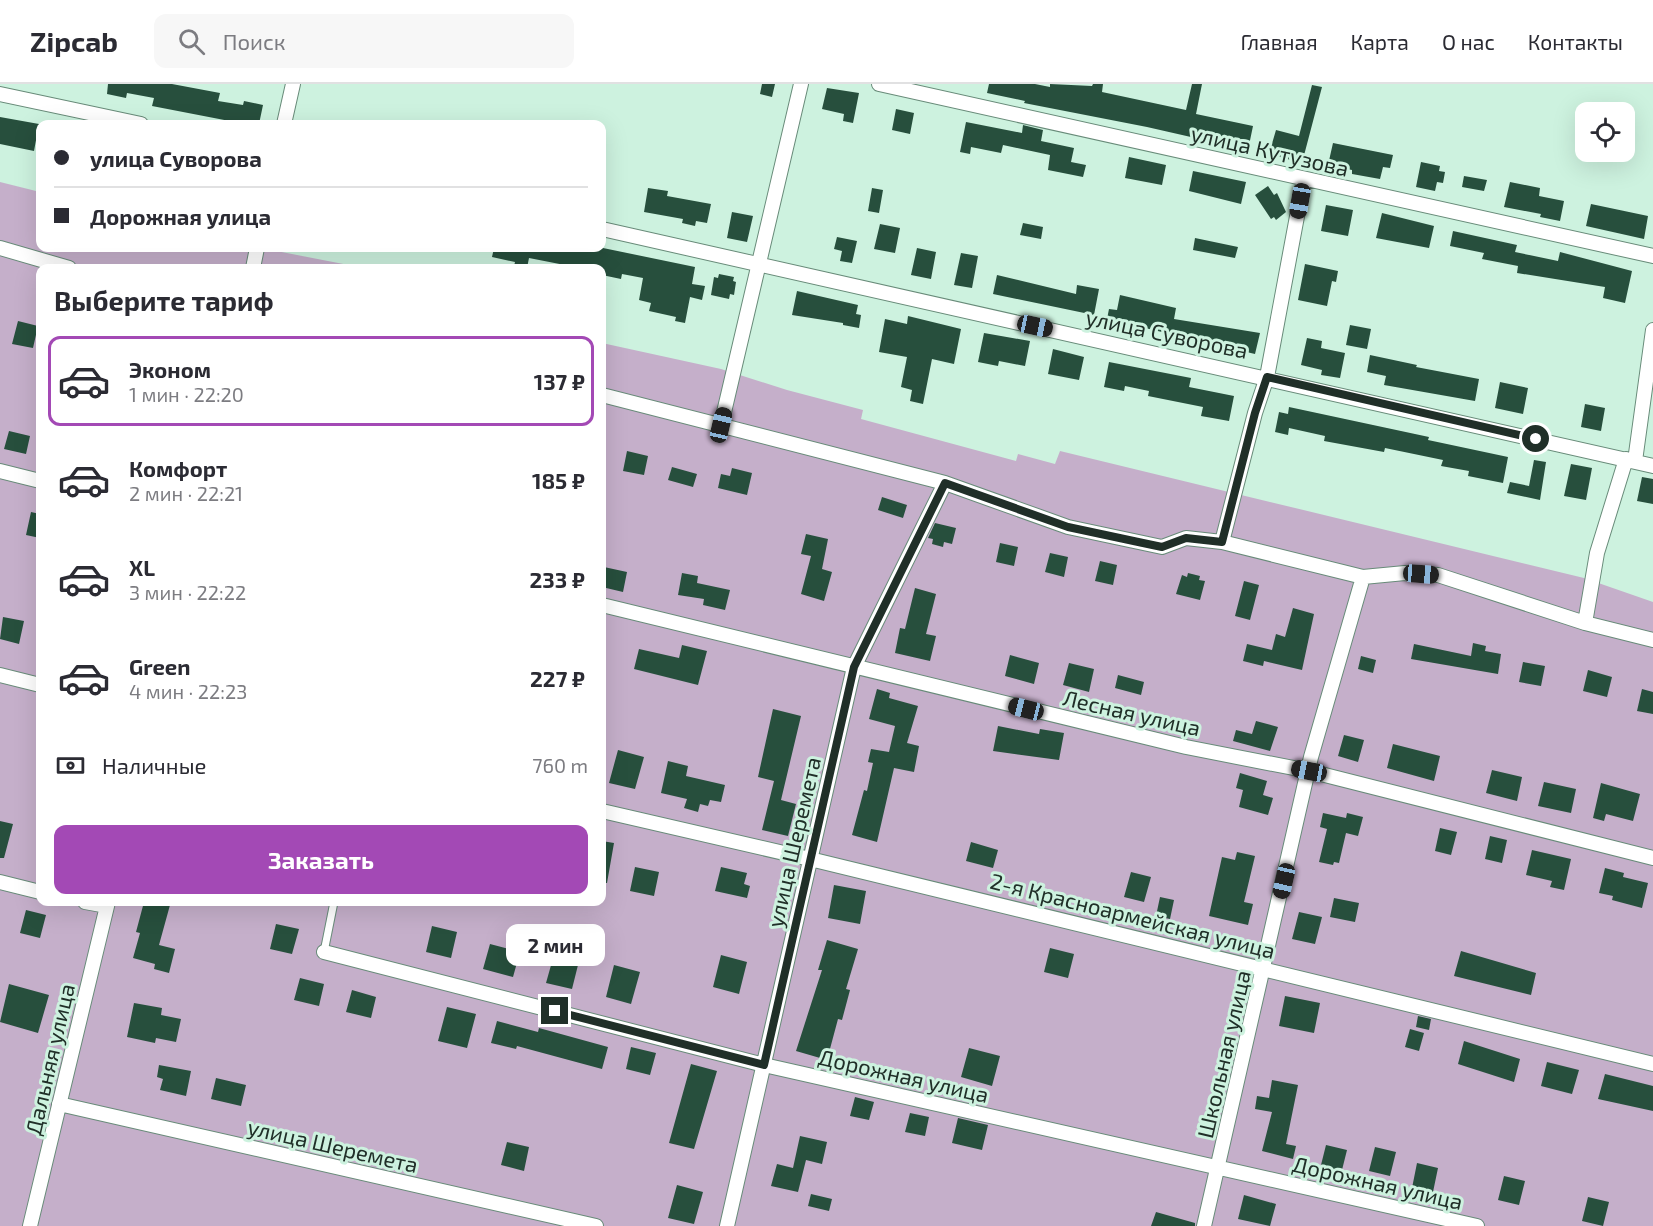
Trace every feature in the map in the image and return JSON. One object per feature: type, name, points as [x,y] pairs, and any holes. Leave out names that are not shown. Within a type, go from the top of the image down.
[{"type":"street","points":[[285,120],[293,84]]},
{"type":"street","points":[[721,425],[801,84]]},
{"type":"street","name":"улица Кутузова","points":[[879,84],[1653,256]]},
{"type":"street","points":[[0,94],[122,120]]},
{"type":"street","points":[[1222,542],[1255,413],[1267,377],[1304,179]]},
{"type":"street","name":"улица Суворова","points":[[606,230],[1267,377],[1653,466]]},
{"type":"street","points":[[0,248],[55,264]]},
{"type":"street","points":[[1585,623],[1595,561],[1630,460],[1653,330]]},
{"type":"street","points":[[606,396],[945,483],[1068,527],[1162,547],[1186,538],[1222,542],[1364,577],[1405,573],[1438,575],[1585,623],[1653,640]]},
{"type":"street","points":[[0,471],[36,480]]},
{"type":"street","name":"улица Шеремета","points":[[727,1226],[854,667],[945,483]]},
{"type":"street","name":"Школьная улица","points":[[1204,1226],[1311,757],[1364,577]]},
{"type":"street","name":"Лесная улица","points":[[606,606],[1186,747],[1309,771],[1653,858]]},
{"type":"street","points":[[0,675],[36,684]]},
{"type":"street","name":"2-я Красноармейская улица","points":[[606,812],[810,859],[1653,1064]]},
{"type":"street","points":[[0,882],[36,891]]},
{"type":"street","name":"Дальняя улица","points":[[30,1226],[107,906]]},
{"type":"street","name":"Дорожная улица","points":[[324,952],[764,1065],[1477,1226]]},
{"type":"street","name":"улица Шеремета","points":[[59,1104],[597,1226]]},
{"type":"lane","points":[[324,952],[333,906]]},
{"type":"shaded area","points":[[0,182],[36,191],[36,252],[282,252],[343,264],[36,264],[36,906],[606,906],[606,344],[721,369],[787,390],[863,410],[861,419],[1016,461],[1018,454],[1055,464],[1060,451],[1584,578],[1653,602],[1653,1226],[0,1226]]},
{"type":"building","points":[[108,84],[172,84],[220,93],[218,101],[243,105],[244,101],[263,105],[260,120],[224,120],[152,106],[154,98],[127,93],[126,98],[107,94]]},
{"type":"building","points":[[762,84],[775,84],[772,97],[760,94]]},
{"type":"building","points":[[989,84],[1035,84],[1050,87],[1050,84],[1092,86],[1103,84],[1102,92],[1186,110],[1192,84],[1202,84],[1196,114],[1253,126],[1248,150],[1024,103],[1025,101],[987,93]]},
{"type":"building","points":[[1312,85],[1322,87],[1302,163],[1269,154],[1276,130],[1299,136]]},
{"type":"building","points":[[827,88],[859,93],[853,123],[843,121],[844,114],[822,109]]},
{"type":"building","points":[[896,109],[914,113],[910,134],[892,130]]},
{"type":"building","points":[[0,117],[36,123],[34,151],[0,144]]},
{"type":"building","points":[[966,122],[1022,133],[1023,125],[1043,130],[1041,141],[1074,148],[1071,162],[1086,165],[1083,177],[1048,170],[1050,155],[1003,145],[1001,153],[971,147],[970,154],[960,152]]},
{"type":"building","points":[[1333,143],[1393,155],[1390,168],[1383,167],[1380,179],[1352,174],[1352,170],[1328,165]]},
{"type":"building","points":[[1129,157],[1166,165],[1162,185],[1125,178]]},
{"type":"building","points":[[1421,162],[1440,166],[1439,171],[1445,172],[1443,183],[1437,182],[1435,191],[1416,187]]},
{"type":"building","points":[[1193,171],[1246,182],[1241,204],[1189,191]]},
{"type":"building","points":[[1464,176],[1487,180],[1484,191],[1462,187]]},
{"type":"building","points":[[1510,182],[1540,188],[1539,196],[1564,201],[1560,221],[1540,217],[1541,214],[1504,207]]},
{"type":"building","points":[[1268,186],[1274,195],[1277,193],[1286,212],[1276,220],[1274,217],[1271,219],[1255,195]]},
{"type":"building","points":[[648,188],[668,191],[667,196],[711,204],[707,223],[696,221],[695,226],[682,223],[683,219],[644,212]]},
{"type":"building","points":[[872,188],[883,190],[879,213],[868,211]]},
{"type":"building","points":[[1591,204],[1648,216],[1644,239],[1586,226]]},
{"type":"building","points":[[1326,205],[1353,210],[1348,236],[1321,231]]},
{"type":"building","points":[[732,212],[753,216],[747,242],[727,238]]},
{"type":"building","points":[[1382,213],[1434,226],[1429,248],[1376,238]]},
{"type":"building","points":[[1023,223],[1043,227],[1041,239],[1020,235]]},
{"type":"building","points":[[880,224],[900,228],[895,253],[874,249]]},
{"type":"building","points":[[1453,231],[1517,245],[1515,252],[1558,261],[1560,252],[1632,271],[1625,303],[1603,298],[1605,287],[1517,273],[1518,266],[1482,259],[1484,253],[1450,246]]},
{"type":"building","points":[[837,237],[857,241],[852,263],[840,261],[842,251],[834,249]]},
{"type":"building","points":[[1195,238],[1238,247],[1235,258],[1193,250]]},
{"type":"building","points":[[917,248],[936,252],[931,279],[911,275]]},
{"type":"building","points":[[606,249],[695,267],[692,284],[705,286],[702,300],[690,297],[685,323],[675,321],[676,317],[649,311],[651,303],[639,300],[643,278],[622,274],[621,279],[606,276],[606,264],[560,264],[529,258],[528,264],[514,264],[515,262],[492,257],[493,252],[606,252]]},
{"type":"building","points":[[961,253],[978,256],[972,288],[954,285]]},
{"type":"building","points":[[1305,264],[1338,271],[1336,282],[1332,281],[1327,306],[1298,300]]},
{"type":"building","points":[[719,274],[734,277],[733,281],[736,282],[734,295],[730,294],[729,299],[711,295],[714,277],[718,278]]},
{"type":"building","points":[[997,275],[1076,294],[1077,285],[1099,289],[1094,315],[993,294]]},
{"type":"building","points":[[797,291],[858,305],[856,314],[861,315],[859,328],[843,325],[843,323],[792,315]]},
{"type":"building","points":[[1120,295],[1176,308],[1174,319],[1260,333],[1255,354],[1107,319],[1109,309],[1117,310]]},
{"type":"building","points":[[908,316],[961,329],[954,364],[932,359],[923,404],[910,401],[912,390],[901,387],[907,357],[879,352],[885,319],[907,324]]},
{"type":"building","points":[[18,321],[36,326],[33,348],[12,344]]},
{"type":"building","points":[[1350,325],[1371,329],[1367,349],[1346,345]]},
{"type":"building","points":[[984,333],[1030,341],[1025,366],[999,361],[998,366],[978,362]]},
{"type":"building","points":[[1307,338],[1322,341],[1321,348],[1345,353],[1340,378],[1321,375],[1322,370],[1301,365]]},
{"type":"building","points":[[1053,349],[1084,357],[1079,380],[1048,374]]},
{"type":"building","points":[[1370,355],[1417,365],[1416,367],[1479,379],[1475,401],[1384,385],[1386,376],[1367,372]]},
{"type":"building","points":[[1109,362],[1191,378],[1189,387],[1234,396],[1229,421],[1201,416],[1203,407],[1148,396],[1149,391],[1125,386],[1124,391],[1104,387]]},
{"type":"building","points":[[1500,382],[1528,388],[1523,414],[1495,408]]},
{"type":"building","points":[[1585,404],[1605,408],[1601,431],[1581,427]]},
{"type":"building","points":[[1289,407],[1429,437],[1428,440],[1508,457],[1503,483],[1468,476],[1469,471],[1441,466],[1443,460],[1385,448],[1384,452],[1324,441],[1325,436],[1289,428],[1288,435],[1275,432],[1279,412],[1288,414]]},
{"type":"building","points":[[9,431],[30,436],[26,454],[4,449]]},
{"type":"building","points":[[627,451],[648,456],[644,475],[623,471]]},
{"type":"building","points":[[1534,460],[1546,462],[1540,500],[1507,493],[1510,482],[1529,486]]},
{"type":"building","points":[[1571,464],[1592,468],[1586,500],[1564,496]]},
{"type":"building","points":[[672,467],[697,474],[693,487],[668,480]]},
{"type":"building","points":[[732,468],[752,473],[747,495],[718,488],[721,474],[730,476]]},
{"type":"building","points":[[1642,477],[1653,479],[1653,504],[1637,501]]},
{"type":"building","points":[[882,497],[907,505],[903,518],[878,510]]},
{"type":"building","points":[[31,512],[36,513],[36,537],[26,535]]},
{"type":"building","points":[[935,523],[956,528],[952,544],[944,542],[943,547],[932,544],[933,539],[928,538]]},
{"type":"building","points":[[806,534],[828,539],[822,569],[832,572],[824,601],[801,594],[811,556],[801,554]]},
{"type":"building","points":[[1000,543],[1018,547],[1014,566],[996,562]]},
{"type":"building","points":[[1050,553],[1068,557],[1064,577],[1045,572]]},
{"type":"building","points":[[1100,561],[1117,565],[1113,585],[1095,581]]},
{"type":"building","points":[[606,567],[627,572],[623,592],[606,588]]},
{"type":"building","points":[[682,573],[698,576],[697,583],[730,590],[725,610],[703,605],[704,599],[678,595]]},
{"type":"building","points":[[1188,573],[1200,576],[1199,580],[1205,581],[1200,600],[1176,594],[1182,575],[1187,577]]},
{"type":"building","points":[[1244,581],[1259,585],[1250,620],[1235,616]]},
{"type":"building","points":[[915,588],[936,594],[926,634],[936,636],[930,661],[895,653],[900,628],[905,629]]},
{"type":"building","points":[[1293,608],[1314,614],[1302,670],[1264,661],[1263,666],[1243,661],[1247,644],[1272,650],[1276,634],[1285,637]]},
{"type":"building","points":[[3,617],[24,621],[19,644],[0,639]]},
{"type":"building","points":[[1473,643],[1486,646],[1485,651],[1501,654],[1498,674],[1411,659],[1414,644],[1471,656]]},
{"type":"building","points":[[682,645],[707,651],[698,685],[634,669],[639,649],[679,658]]},
{"type":"building","points":[[1010,655],[1039,663],[1034,684],[1005,676]]},
{"type":"building","points":[[1361,656],[1376,660],[1373,673],[1358,669]]},
{"type":"building","points":[[1523,662],[1545,666],[1541,686],[1519,682]]},
{"type":"building","points":[[1069,663],[1094,669],[1089,692],[1063,685]]},
{"type":"building","points":[[1588,670],[1612,677],[1607,697],[1583,691]]},
{"type":"building","points":[[1118,675],[1144,682],[1141,695],[1115,688]]},
{"type":"building","points":[[877,689],[890,693],[889,698],[918,706],[907,743],[919,746],[914,772],[894,768],[877,842],[852,835],[864,790],[867,791],[873,763],[868,762],[871,749],[889,752],[895,726],[869,719]]},
{"type":"building","points":[[1642,689],[1653,692],[1653,714],[1637,711]]},
{"type":"building","points":[[773,709],[801,716],[781,800],[796,804],[788,836],[762,830],[774,781],[758,777]]},
{"type":"building","points":[[1256,721],[1278,727],[1270,751],[1233,741],[1236,730],[1252,734]]},
{"type":"building","points":[[998,726],[1039,734],[1040,729],[1064,733],[1059,760],[993,751]]},
{"type":"building","points":[[1344,735],[1364,740],[1358,762],[1338,756]]},
{"type":"building","points":[[1393,744],[1440,756],[1434,781],[1387,768]]},
{"type":"building","points":[[618,750],[644,757],[635,789],[609,783]]},
{"type":"building","points":[[668,761],[688,766],[686,776],[725,785],[721,802],[710,800],[708,806],[700,804],[698,812],[684,808],[687,799],[661,793]]},
{"type":"building","points":[[1492,770],[1522,777],[1517,801],[1486,793]]},
{"type":"building","points":[[1240,773],[1267,781],[1263,795],[1273,798],[1268,815],[1239,807],[1243,790],[1236,788]]},
{"type":"building","points":[[1544,782],[1576,789],[1571,813],[1538,806]]},
{"type":"building","points":[[1601,783],[1640,794],[1633,821],[1606,814],[1604,821],[1593,818]]},
{"type":"building","points":[[1323,813],[1346,818],[1347,813],[1363,817],[1358,836],[1346,833],[1339,863],[1334,862],[1333,865],[1319,862],[1327,829],[1320,827]]},
{"type":"building","points":[[0,821],[13,824],[4,858],[0,858]]},
{"type":"building","points":[[1440,828],[1457,832],[1451,855],[1435,851]]},
{"type":"building","points":[[1490,836],[1507,840],[1502,863],[1485,859]]},
{"type":"building","points":[[606,842],[614,843],[606,883]]},
{"type":"building","points":[[971,842],[998,850],[993,868],[966,861]]},
{"type":"building","points":[[1532,850],[1571,859],[1564,890],[1550,887],[1552,881],[1526,875]]},
{"type":"building","points":[[1237,852],[1255,856],[1244,902],[1253,904],[1248,925],[1209,916],[1222,857],[1235,860]]},
{"type":"building","points":[[635,867],[659,872],[654,896],[630,891]]},
{"type":"building","points":[[721,867],[747,873],[744,884],[750,886],[747,898],[715,891]]},
{"type":"building","points":[[1605,868],[1624,873],[1623,877],[1648,883],[1642,908],[1612,900],[1613,896],[1599,893]]},
{"type":"building","points":[[1131,872],[1151,877],[1144,902],[1124,897]]},
{"type":"building","points":[[834,885],[866,891],[860,924],[828,918]]},
{"type":"building","points":[[1160,897],[1174,900],[1170,919],[1156,916]]},
{"type":"building","points":[[1334,898],[1359,903],[1355,922],[1330,917]]},
{"type":"building","points":[[143,906],[170,906],[159,945],[175,949],[169,973],[154,969],[155,964],[133,958],[140,933],[136,932]]},
{"type":"building","points":[[26,910],[46,915],[40,938],[20,933]]},
{"type":"building","points":[[1299,912],[1322,917],[1315,944],[1292,939]]},
{"type":"building","points":[[276,924],[299,929],[292,954],[270,949]]},
{"type":"building","points":[[432,926],[457,932],[451,958],[426,952]]},
{"type":"building","points":[[827,940],[858,949],[846,989],[850,990],[842,1020],[838,1019],[827,1060],[796,1051],[822,970],[818,970]]},
{"type":"building","points":[[490,944],[520,952],[513,977],[483,969]]},
{"type":"building","points":[[1050,948],[1074,954],[1068,978],[1044,972]]},
{"type":"building","points":[[555,951],[580,957],[572,989],[546,983]]},
{"type":"building","points":[[1461,951],[1536,973],[1531,995],[1454,976]]},
{"type":"building","points":[[721,955],[747,962],[739,994],[713,987]]},
{"type":"building","points":[[614,965],[640,972],[631,1004],[606,997]]},
{"type":"building","points":[[300,978],[324,984],[319,1006],[294,1000]]},
{"type":"building","points":[[9,984],[49,995],[38,1033],[0,1022]]},
{"type":"building","points":[[352,990],[376,997],[371,1018],[346,1012]]},
{"type":"building","points":[[1285,996],[1320,1003],[1314,1033],[1279,1026]]},
{"type":"building","points":[[134,1003],[162,1008],[161,1015],[181,1019],[176,1042],[156,1038],[155,1043],[127,1037]]},
{"type":"building","points":[[447,1007],[476,1014],[467,1048],[438,1041]]},
{"type":"building","points":[[1418,1016],[1431,1019],[1429,1030],[1416,1027]]},
{"type":"building","points":[[497,1021],[538,1032],[539,1028],[608,1047],[602,1069],[517,1046],[516,1049],[491,1043]]},
{"type":"building","points":[[1410,1029],[1424,1033],[1419,1051],[1405,1047]]},
{"type":"building","points":[[1464,1041],[1520,1059],[1514,1082],[1458,1064]]},
{"type":"building","points":[[631,1047],[656,1053],[650,1075],[626,1069]]},
{"type":"building","points":[[969,1048],[1000,1056],[992,1086],[961,1077]]},
{"type":"building","points":[[1547,1062],[1579,1070],[1572,1094],[1541,1086]]},
{"type":"building","points":[[691,1064],[717,1071],[694,1149],[669,1143]]},
{"type":"building","points":[[159,1065],[191,1071],[186,1096],[160,1090],[163,1079],[157,1077]]},
{"type":"building","points":[[1605,1074],[1653,1086],[1653,1111],[1598,1099]]},
{"type":"building","points":[[216,1078],[246,1085],[241,1106],[211,1099]]},
{"type":"building","points":[[1272,1080],[1298,1085],[1286,1144],[1296,1146],[1293,1159],[1262,1151],[1272,1112],[1255,1109],[1257,1096],[1269,1098]]},
{"type":"building","points":[[855,1097],[874,1102],[869,1120],[850,1116]]},
{"type":"building","points":[[910,1113],[929,1117],[925,1136],[905,1132]]},
{"type":"building","points":[[958,1118],[988,1125],[982,1150],[952,1143]]},
{"type":"building","points":[[800,1136],[827,1142],[822,1164],[806,1160],[798,1192],[771,1186],[777,1164],[793,1168]]},
{"type":"building","points":[[507,1142],[529,1147],[524,1171],[501,1165]]},
{"type":"building","points":[[1326,1145],[1347,1150],[1341,1174],[1320,1169]]},
{"type":"building","points":[[1375,1147],[1396,1152],[1390,1176],[1369,1171]]},
{"type":"building","points":[[1417,1163],[1438,1168],[1433,1192],[1412,1188]]},
{"type":"building","points":[[1504,1176],[1525,1181],[1519,1205],[1498,1200]]},
{"type":"building","points":[[677,1185],[703,1192],[694,1224],[668,1218]]},
{"type":"building","points":[[811,1194],[832,1199],[829,1211],[808,1206]]},
{"type":"building","points":[[1244,1195],[1276,1204],[1270,1226],[1238,1219]]},
{"type":"building","points":[[1588,1197],[1609,1202],[1603,1226],[1582,1221]]},
{"type":"building","points":[[1156,1212],[1195,1223],[1195,1226],[1151,1226]]},
{"type":"route","points":[[555,1011],[764,1065],[854,667],[945,483],[1068,527],[1143,543],[1162,547],[1186,538],[1222,542],[1255,413],[1267,377],[1536,439]]}]
